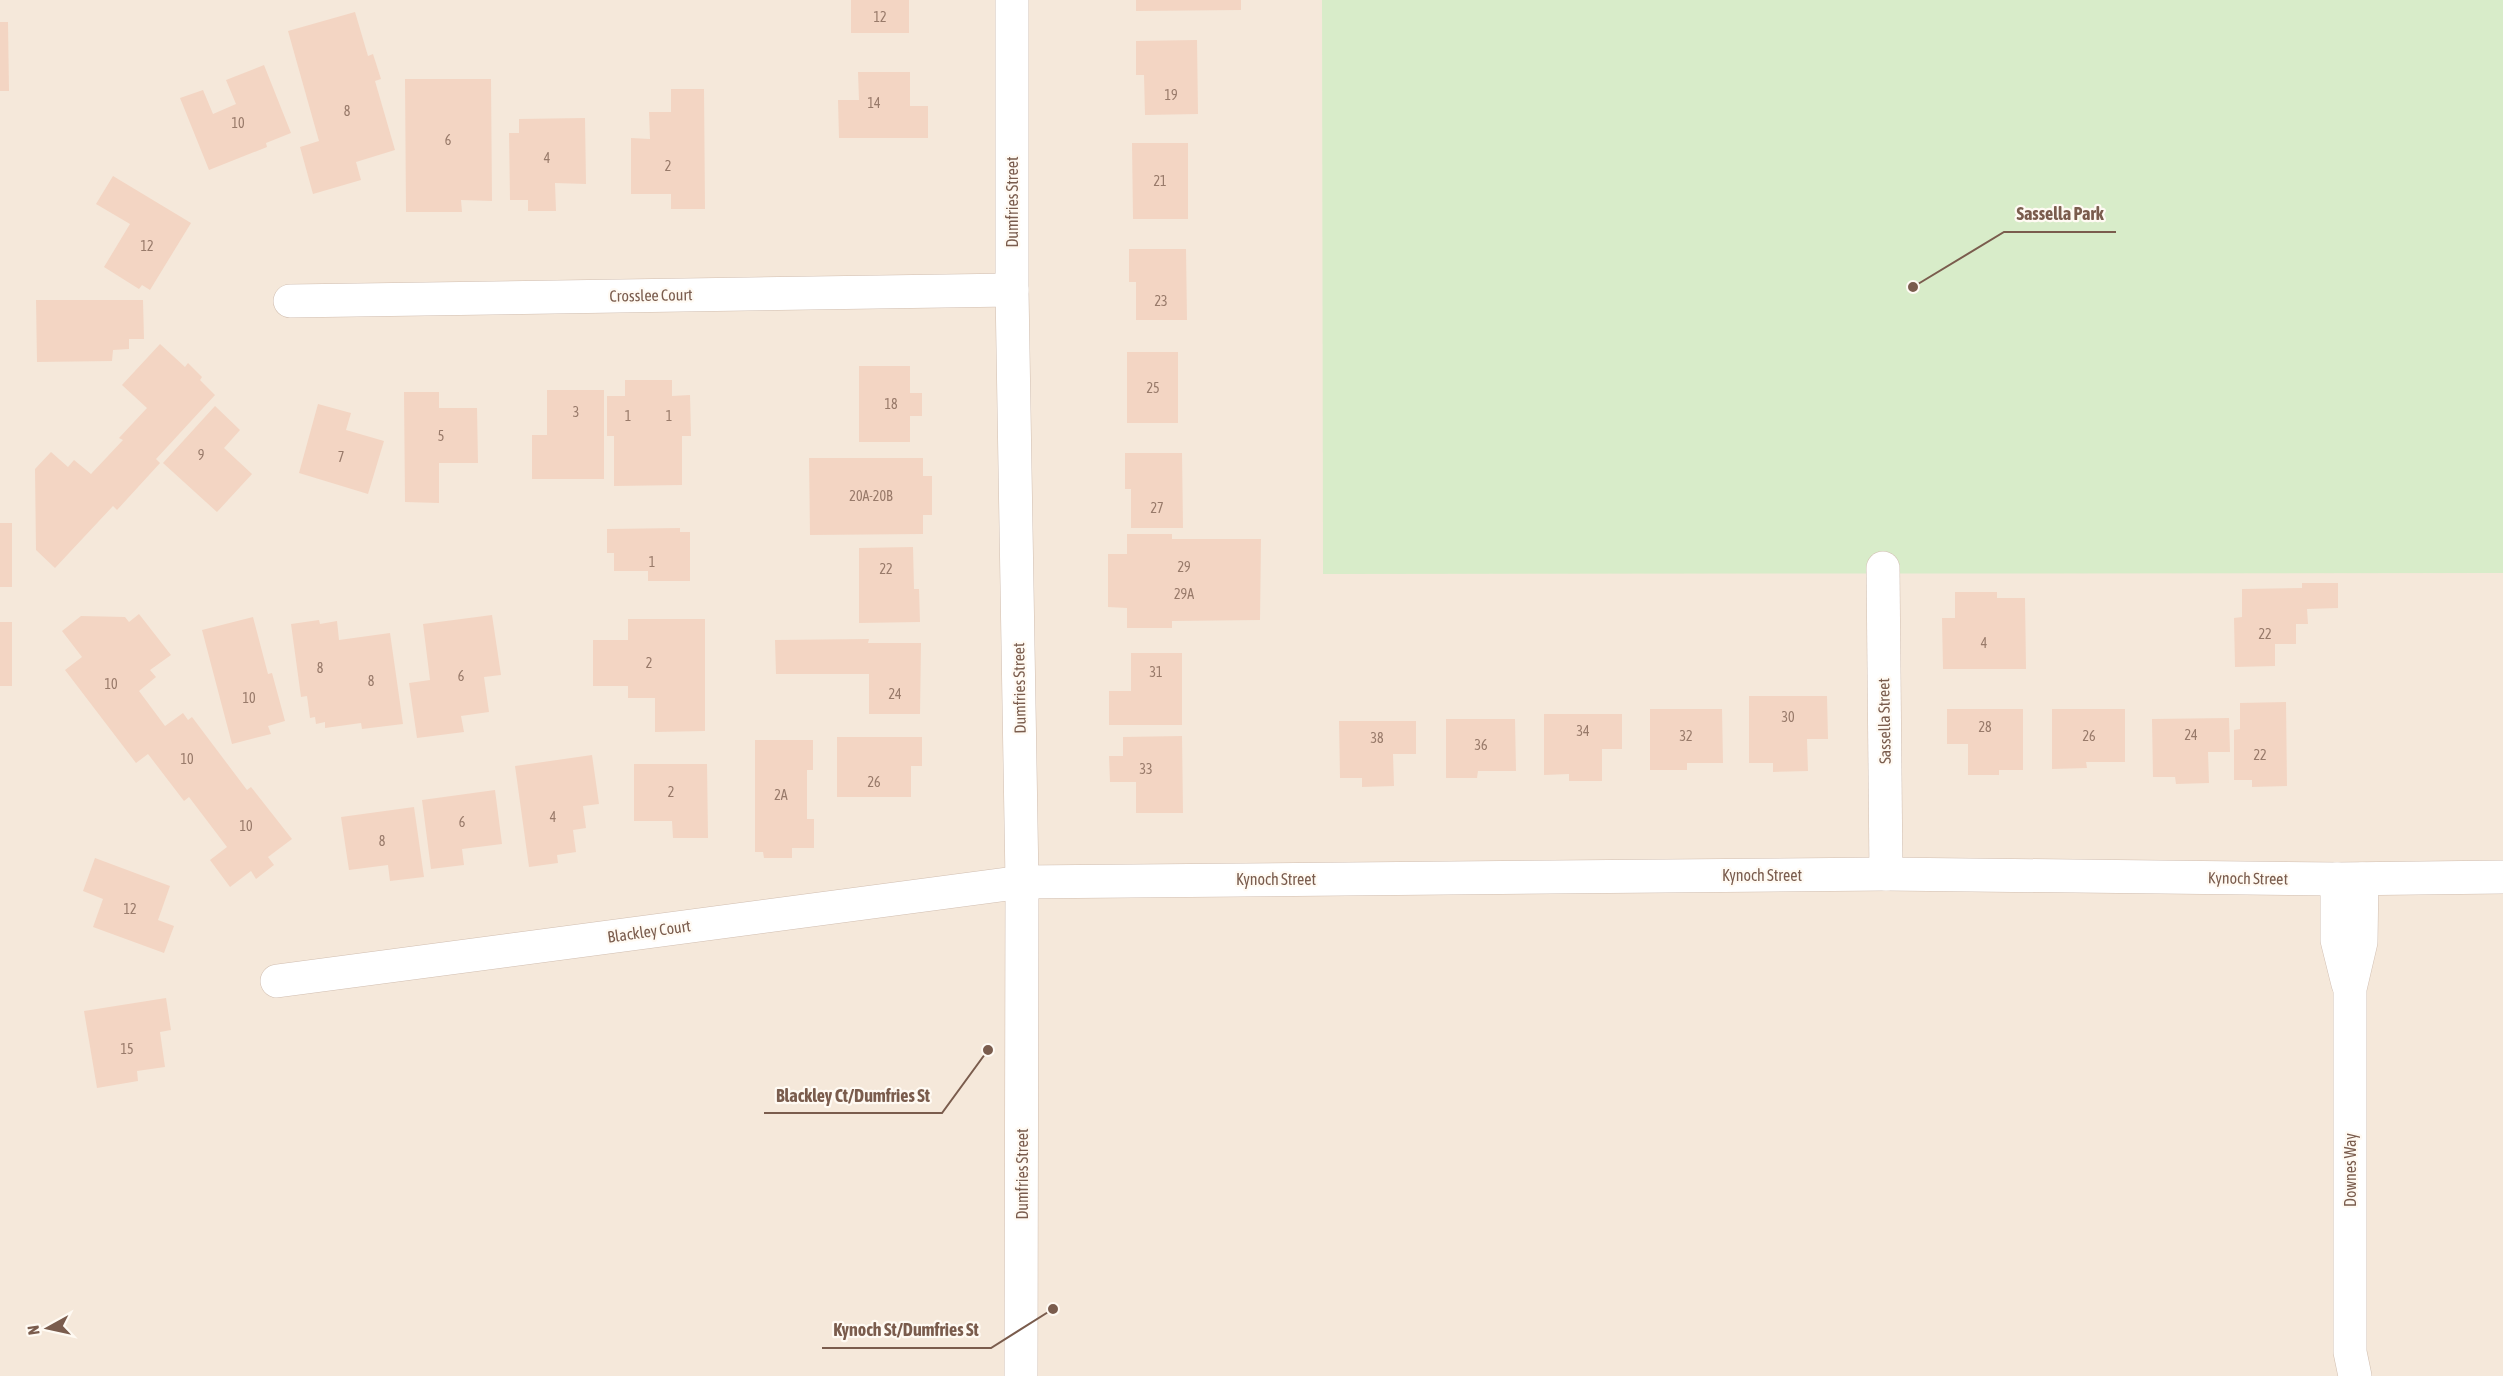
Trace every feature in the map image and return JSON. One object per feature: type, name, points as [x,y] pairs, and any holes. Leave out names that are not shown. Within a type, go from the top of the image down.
[{"type":"street","name":"Dumfries Street","points":[[1012,0],[1012,290],[1022,882],[1021,1376]]},
{"type":"street","name":"Crosslee Court","points":[[290,301],[1012,290]]},
{"type":"street","name":"Sassella Street","points":[[1883,568],[1886,874]]},
{"type":"street","name":"Kynoch Street","points":[[1022,882],[1886,874],[2349,879],[2503,877]]},
{"type":"street","name":"Downes Way","points":[[2349,879],[2361,942],[2350,989],[2349,1368]]},
{"type":"street","name":"Blackley Court","points":[[277,981],[1022,882]]},
{"type":"shaded area","points":[[0,0],[2503,0],[2503,1376],[0,1376]]},
{"type":"green space","points":[[1322,0],[2503,0],[2503,573],[1323,574]]},
{"type":"building","points":[[851,0],[909,0],[909,33],[851,33]]},
{"type":"building","points":[[1136,0],[1241,0],[1241,10],[1136,11]]},
{"type":"building","points":[[355,12],[368,56],[373,54],[381,79],[375,81],[395,150],[356,162],[361,180],[313,194],[300,147],[319,141],[288,31]]},
{"type":"building","points":[[0,22],[8,22],[9,91],[0,91]]},
{"type":"building","points":[[1197,40],[1198,114],[1145,115],[1144,75],[1136,75],[1136,41]]},
{"type":"building","points":[[264,65],[291,133],[266,143],[267,147],[209,170],[180,98],[203,90],[213,114],[236,104],[226,80]]},
{"type":"building","points":[[858,72],[910,72],[910,106],[928,106],[928,138],[839,138],[838,100],[859,100]]},
{"type":"building","points":[[405,79],[491,79],[492,201],[461,200],[462,212],[406,212]]},
{"type":"building","points":[[671,89],[704,89],[705,209],[671,209],[671,194],[631,194],[631,138],[650,139],[649,112],[671,112]]},
{"type":"building","points":[[585,118],[586,184],[555,183],[556,211],[528,211],[528,200],[510,200],[509,133],[519,133],[519,119]]},
{"type":"building","points":[[1132,143],[1188,143],[1188,219],[1133,219]]},
{"type":"building","points":[[113,176],[191,223],[150,290],[142,285],[139,289],[104,267],[130,224],[96,204]]},
{"type":"building","points":[[1129,249],[1186,249],[1187,320],[1136,320],[1136,282],[1129,282]]},
{"type":"building","points":[[36,300],[143,300],[144,339],[129,339],[129,349],[113,350],[112,361],[37,362]]},
{"type":"building","points":[[160,344],[185,367],[188,363],[215,395],[156,459],[160,463],[117,510],[113,506],[55,568],[36,550],[35,469],[51,452],[68,467],[74,460],[91,474],[123,440],[119,438],[147,408],[122,385]]},
{"type":"building","points":[[1127,352],[1178,352],[1178,423],[1127,423]]},
{"type":"building","points":[[859,366],[910,366],[910,393],[922,393],[922,416],[910,416],[910,442],[859,442]]},
{"type":"building","points":[[625,380],[672,380],[672,396],[690,395],[691,436],[682,436],[682,485],[614,486],[614,436],[607,436],[607,396],[625,396]]},
{"type":"building","points":[[547,390],[604,390],[604,479],[532,479],[532,435],[547,435]]},
{"type":"building","points":[[404,392],[439,392],[439,408],[477,408],[478,463],[439,463],[439,503],[405,502]]},
{"type":"building","points":[[318,404],[351,413],[346,430],[384,441],[368,494],[299,473]]},
{"type":"building","points":[[215,406],[240,430],[224,448],[252,474],[217,512],[163,463]]},
{"type":"building","points":[[1125,453],[1182,453],[1183,528],[1131,528],[1131,489],[1125,489]]},
{"type":"building","points":[[809,458],[923,458],[923,476],[932,476],[932,515],[923,515],[923,534],[810,535]]},
{"type":"building","points":[[0,523],[12,523],[12,587],[0,587]]},
{"type":"building","points":[[680,528],[680,532],[690,532],[690,581],[648,581],[648,571],[614,571],[614,553],[607,553],[607,529]]},
{"type":"building","points":[[1127,534],[1172,534],[1172,539],[1261,539],[1260,620],[1172,621],[1172,628],[1127,628],[1127,608],[1108,607],[1108,554],[1127,554]]},
{"type":"building","points":[[913,547],[914,589],[919,589],[920,622],[859,623],[859,548]]},
{"type":"building","points":[[2302,583],[2338,583],[2338,608],[2307,609],[2308,624],[2296,624],[2296,644],[2275,644],[2275,666],[2235,667],[2234,618],[2242,617],[2242,589],[2302,588]]},
{"type":"building","points":[[1955,592],[1997,592],[1997,598],[2025,598],[2026,669],[1943,669],[1942,618],[1955,618]]},
{"type":"building","points":[[139,614],[171,655],[150,670],[156,677],[139,691],[165,726],[183,713],[188,720],[192,717],[247,790],[251,787],[292,839],[268,857],[274,865],[256,879],[251,871],[230,887],[210,860],[227,847],[189,797],[184,801],[148,754],[136,763],[65,670],[82,657],[62,631],[81,616],[125,617],[129,622]]},
{"type":"building","points":[[492,615],[501,675],[484,677],[489,712],[461,716],[464,732],[417,738],[409,683],[430,680],[423,624]]},
{"type":"building","points":[[253,617],[268,674],[272,673],[285,721],[268,726],[271,734],[232,744],[202,630]]},
{"type":"building","points":[[628,619],[705,619],[705,731],[655,732],[655,698],[628,698],[628,686],[593,686],[593,640],[628,640]]},
{"type":"building","points":[[319,620],[320,624],[337,621],[339,640],[390,633],[403,724],[362,729],[361,723],[325,728],[325,722],[316,724],[315,717],[310,718],[307,696],[301,697],[291,624]]},
{"type":"building","points":[[0,622],[12,622],[12,686],[0,686]]},
{"type":"building","points":[[869,639],[868,643],[921,643],[920,714],[869,714],[869,674],[776,674],[775,640]]},
{"type":"building","points":[[1131,653],[1182,653],[1182,725],[1109,725],[1109,691],[1131,691]]},
{"type":"building","points":[[1749,696],[1827,696],[1828,739],[1807,739],[1808,771],[1773,772],[1773,763],[1749,763]]},
{"type":"building","points":[[2286,702],[2287,786],[2252,787],[2252,780],[2234,780],[2234,730],[2240,729],[2240,703]]},
{"type":"building","points":[[1650,709],[1722,709],[1723,763],[1687,763],[1687,770],[1650,770]]},
{"type":"building","points":[[1947,709],[2023,709],[2023,770],[1999,770],[1999,775],[1968,775],[1968,744],[1947,744]]},
{"type":"building","points":[[2052,709],[2125,709],[2125,762],[2086,762],[2087,768],[2052,769]]},
{"type":"building","points":[[1544,714],[1622,714],[1622,749],[1602,749],[1602,781],[1569,781],[1569,774],[1544,775]]},
{"type":"building","points":[[2229,718],[2230,752],[2208,752],[2209,783],[2176,784],[2175,777],[2153,777],[2152,719]]},
{"type":"building","points":[[1446,719],[1515,719],[1516,771],[1478,771],[1477,778],[1446,778]]},
{"type":"building","points":[[1339,721],[1416,721],[1416,754],[1393,754],[1394,786],[1362,787],[1362,778],[1340,778]]},
{"type":"building","points":[[1182,736],[1183,813],[1136,813],[1136,782],[1110,782],[1109,756],[1123,756],[1123,737]]},
{"type":"building","points":[[837,737],[922,737],[922,766],[911,766],[911,797],[837,797]]},
{"type":"building","points":[[755,740],[813,740],[813,770],[807,770],[807,819],[814,819],[814,848],[792,848],[792,858],[764,858],[763,852],[755,852]]},
{"type":"building","points":[[592,755],[599,804],[583,806],[586,828],[573,830],[576,852],[557,855],[558,863],[529,867],[515,766]]},
{"type":"building","points":[[634,764],[707,764],[708,838],[673,838],[672,821],[634,821]]},
{"type":"building","points":[[495,790],[502,844],[462,849],[464,865],[431,869],[422,800]]},
{"type":"building","points":[[414,807],[424,877],[390,881],[388,865],[349,870],[341,817]]},
{"type":"building","points":[[95,858],[170,886],[158,920],[174,926],[164,953],[93,927],[103,899],[83,891]]},
{"type":"building","points":[[166,998],[171,1030],[160,1032],[165,1067],[137,1071],[138,1081],[97,1088],[84,1011]]},
{"type":"place","name":"Sassella Park","points":[[1913,287]]},
{"type":"place","name":"Blackley Ct/Dumfries St","points":[[988,1050]]},
{"type":"place","name":"Kynoch St/Dumfries St","points":[[1053,1309]]}]
